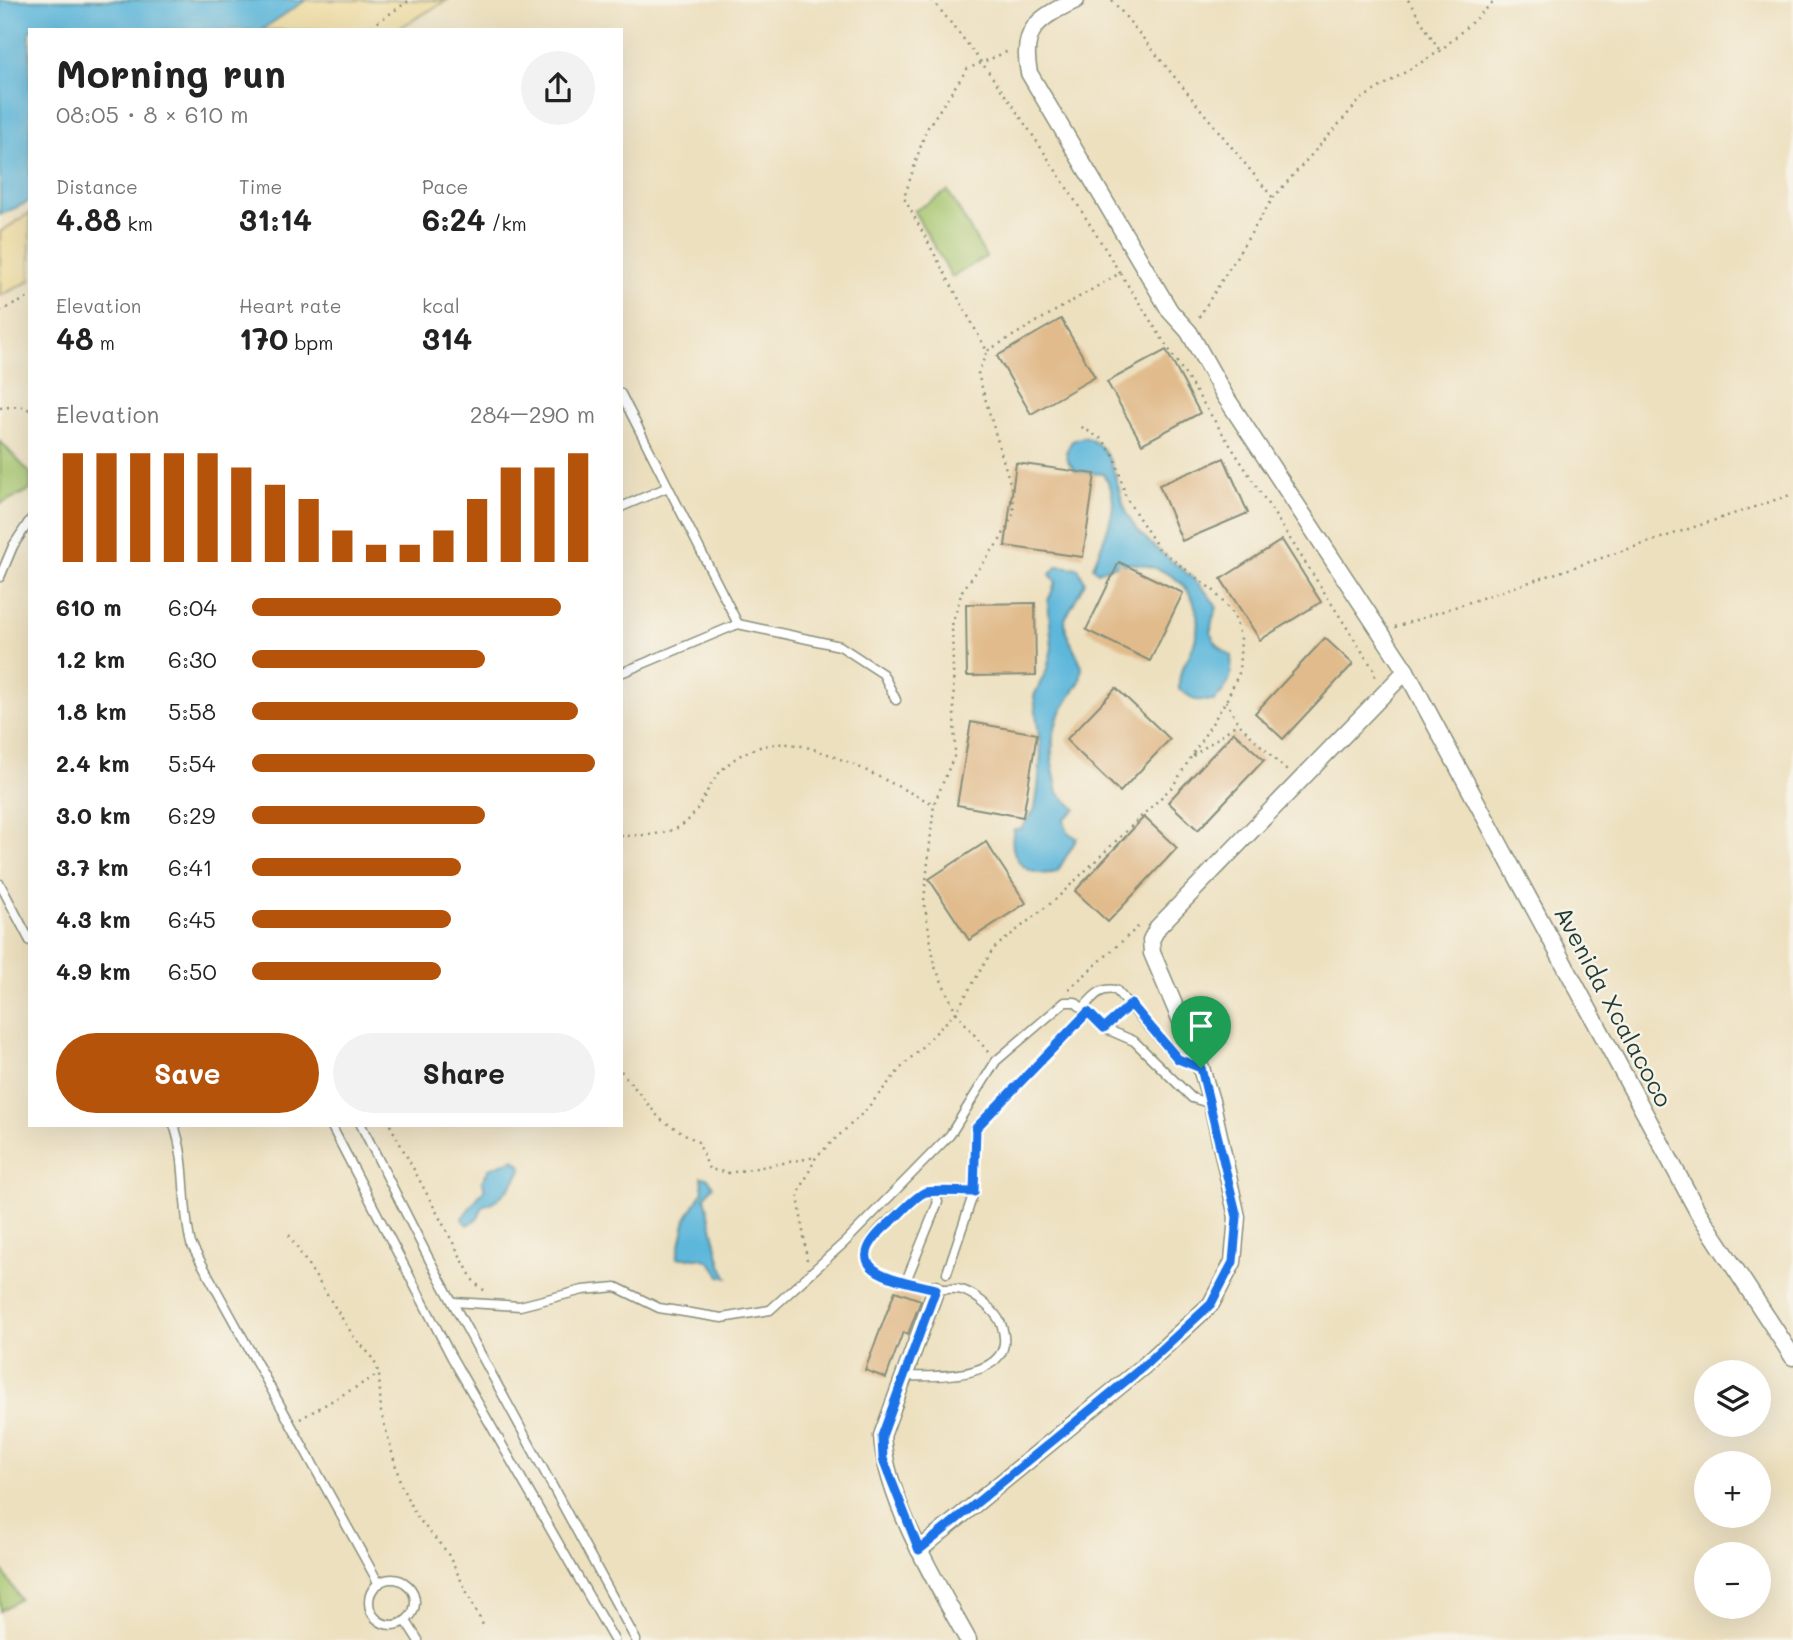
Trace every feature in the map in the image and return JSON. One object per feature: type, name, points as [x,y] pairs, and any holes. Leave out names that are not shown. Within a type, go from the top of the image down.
[{"type":"street","points":[[1025,50],[1033,27],[1076,0]]},
{"type":"street","name":"Avenida Xcalacoco","points":[[1025,50],[1030,73],[1170,310],[1189,332],[1225,396],[1406,671],[1698,1212],[1793,1357]]},
{"type":"street","points":[[919,1550],[1144,1366],[1211,1304],[1233,1262],[1237,1217],[1212,1104],[1201,1068],[1152,953],[1151,940],[1158,927],[1406,671]]},
{"type":"street","points":[[936,1289],[882,1436],[883,1459],[919,1550],[968,1640]]},
{"type":"lane","points":[[623,398],[738,624]]},
{"type":"lane","points":[[623,506],[668,487]]},
{"type":"lane","points":[[0,577],[13,546],[28,523]]},
{"type":"lane","points":[[623,672],[738,624],[840,646],[883,674],[896,700]]},
{"type":"lane","points":[[0,884],[28,937]]},
{"type":"lane","points":[[947,1273],[974,1192],[976,1128],[1086,1010],[1097,993],[1106,988],[1116,990],[1178,1059],[1201,1068]]},
{"type":"lane","points":[[453,1302],[520,1306],[583,1290],[616,1287],[659,1308],[722,1318],[770,1310],[845,1242],[950,1135],[996,1061],[1065,1002],[1075,1002],[1104,1028],[1134,1041],[1192,1098],[1212,1104]]},
{"type":"lane","points":[[1104,1028],[1131,1004]]},
{"type":"lane","points":[[176,1127],[186,1170],[186,1223],[191,1244],[379,1584]]},
{"type":"lane","points":[[332,1127],[451,1356],[614,1640]]},
{"type":"lane","points":[[362,1127],[453,1302],[636,1640]]},
{"type":"lane","points":[[904,1376],[945,1377],[970,1374],[986,1367],[1000,1353],[1005,1337],[999,1320],[986,1306],[960,1289],[936,1289],[880,1275],[869,1265],[866,1252],[872,1238],[925,1192],[974,1192]]},
{"type":"lane","points":[[906,1281],[938,1202],[934,1194]]},
{"type":"lane","points":[[399,1580],[411,1589],[414,1609],[406,1621],[392,1625],[373,1616],[370,1595],[379,1584],[399,1580]]},
{"type":"lane","points":[[406,1621],[418,1640]]},
{"type":"path","points":[[369,28],[410,0]]},
{"type":"path","points":[[932,0],[983,61],[1027,124],[1374,670],[1375,681],[1370,688]]},
{"type":"path","points":[[1112,0],[1273,198]]},
{"type":"path","points":[[1408,0],[1440,51]]},
{"type":"path","points":[[1189,332],[1273,198],[1361,99],[1440,51],[1496,0]]},
{"type":"path","points":[[987,351],[904,198],[926,130],[967,69],[1005,50],[1025,50]]},
{"type":"path","points":[[992,1057],[956,1012],[935,967],[923,901],[934,804],[955,754],[952,625],[962,591],[1000,540],[1014,513],[1012,490],[978,374],[987,351],[1120,273]]},
{"type":"path","points":[[0,311],[28,298]]},
{"type":"path","points":[[0,408],[20,406],[28,409]]},
{"type":"path","points":[[808,1268],[798,1195],[816,1157],[864,1111],[900,1069],[956,1012],[993,949],[1056,899],[1173,786],[1226,701],[1239,673],[1241,639],[1234,615],[1214,591],[1159,549],[1126,498],[1115,457],[1103,440],[1080,426]]},
{"type":"path","points":[[1382,632],[1793,494]]},
{"type":"path","points":[[1226,701],[1238,723],[1289,773]]},
{"type":"path","points":[[1192,756],[1238,723]]},
{"type":"path","points":[[623,836],[652,835],[680,827],[698,808],[714,779],[734,758],[763,744],[800,746],[818,752],[934,804]]},
{"type":"path","points":[[1062,995],[1142,924]]},
{"type":"path","points":[[623,1073],[660,1119],[698,1142],[709,1169],[729,1173],[816,1157]]},
{"type":"path","points":[[391,1127],[474,1282],[489,1294]]},
{"type":"path","points":[[289,1235],[354,1337],[373,1358],[379,1374],[380,1412],[401,1485],[416,1516],[447,1552],[484,1627]]},
{"type":"path","points":[[291,1424],[379,1374]]},
{"type":"green space","points":[[948,191],[986,257],[952,277],[914,211]]},
{"type":"green space","points":[[0,441],[28,471],[28,491],[0,504]]},
{"type":"green space","points":[[0,1566],[20,1599],[0,1611]]},
{"type":"sand","points":[[290,0],[447,0],[399,28],[247,28]]},
{"type":"sand","points":[[28,214],[28,282],[0,296],[0,232]]},
{"type":"water","points":[[0,0],[306,0],[264,28],[28,28],[28,202],[0,215]]},
{"type":"water","points":[[1083,437],[1095,442],[1110,460],[1125,510],[1140,533],[1187,573],[1209,595],[1217,608],[1212,623],[1212,635],[1218,646],[1231,656],[1231,670],[1226,686],[1214,701],[1195,700],[1179,689],[1180,675],[1192,650],[1197,631],[1196,608],[1186,588],[1167,573],[1148,566],[1119,564],[1098,572],[1093,567],[1107,532],[1113,496],[1103,474],[1077,472],[1069,463],[1066,452],[1072,441]]},
{"type":"water","points":[[1058,566],[1078,568],[1085,582],[1065,619],[1066,632],[1082,666],[1080,681],[1058,717],[1053,736],[1052,763],[1058,793],[1076,809],[1064,819],[1067,832],[1077,838],[1057,872],[1046,873],[1036,872],[1021,864],[1013,849],[1013,840],[1014,829],[1021,829],[1035,809],[1041,754],[1034,696],[1047,669],[1052,648],[1048,601],[1056,582],[1050,574]]},
{"type":"water","points":[[514,1159],[522,1167],[507,1191],[483,1206],[478,1218],[467,1225],[462,1218],[485,1188],[482,1181],[489,1169]]},
{"type":"water","points":[[701,1177],[708,1178],[713,1186],[705,1197],[721,1265],[728,1278],[720,1276],[712,1264],[703,1259],[677,1258],[686,1219],[703,1191]]},
{"type":"building","points":[[1061,319],[1095,377],[1031,414],[997,356]]},
{"type":"building","points":[[1166,350],[1200,413],[1142,444],[1107,382]]},
{"type":"building","points":[[1224,458],[1248,513],[1182,541],[1159,485]]},
{"type":"building","points":[[1016,463],[1095,474],[1083,557],[1005,546]]},
{"type":"building","points":[[1282,540],[1321,602],[1260,640],[1221,579]]},
{"type":"building","points":[[1119,562],[1183,593],[1150,661],[1086,630]]},
{"type":"building","points":[[1035,603],[1036,675],[967,676],[966,604]]},
{"type":"building","points":[[1325,638],[1353,664],[1283,739],[1255,713]]},
{"type":"building","points":[[1116,688],[1170,739],[1120,792],[1066,740]]},
{"type":"building","points":[[971,722],[1037,734],[1023,817],[957,805]]},
{"type":"building","points":[[1234,732],[1264,760],[1198,830],[1168,802]]},
{"type":"building","points":[[1144,817],[1177,848],[1108,922],[1075,891]]},
{"type":"building","points":[[986,842],[1026,903],[969,940],[929,879]]},
{"type":"building","points":[[895,1291],[921,1300],[908,1334],[903,1332],[886,1378],[865,1370]]},
{"type":"route","points":[[1131,1004],[1178,1059],[1201,1068],[1212,1104],[1237,1217],[1233,1262],[1211,1304],[1144,1366],[919,1550],[883,1459],[882,1436],[936,1289],[880,1275],[869,1265],[866,1252],[872,1238],[925,1192],[974,1192],[976,1128],[1088,1012],[1104,1028],[1131,1004]]}]
